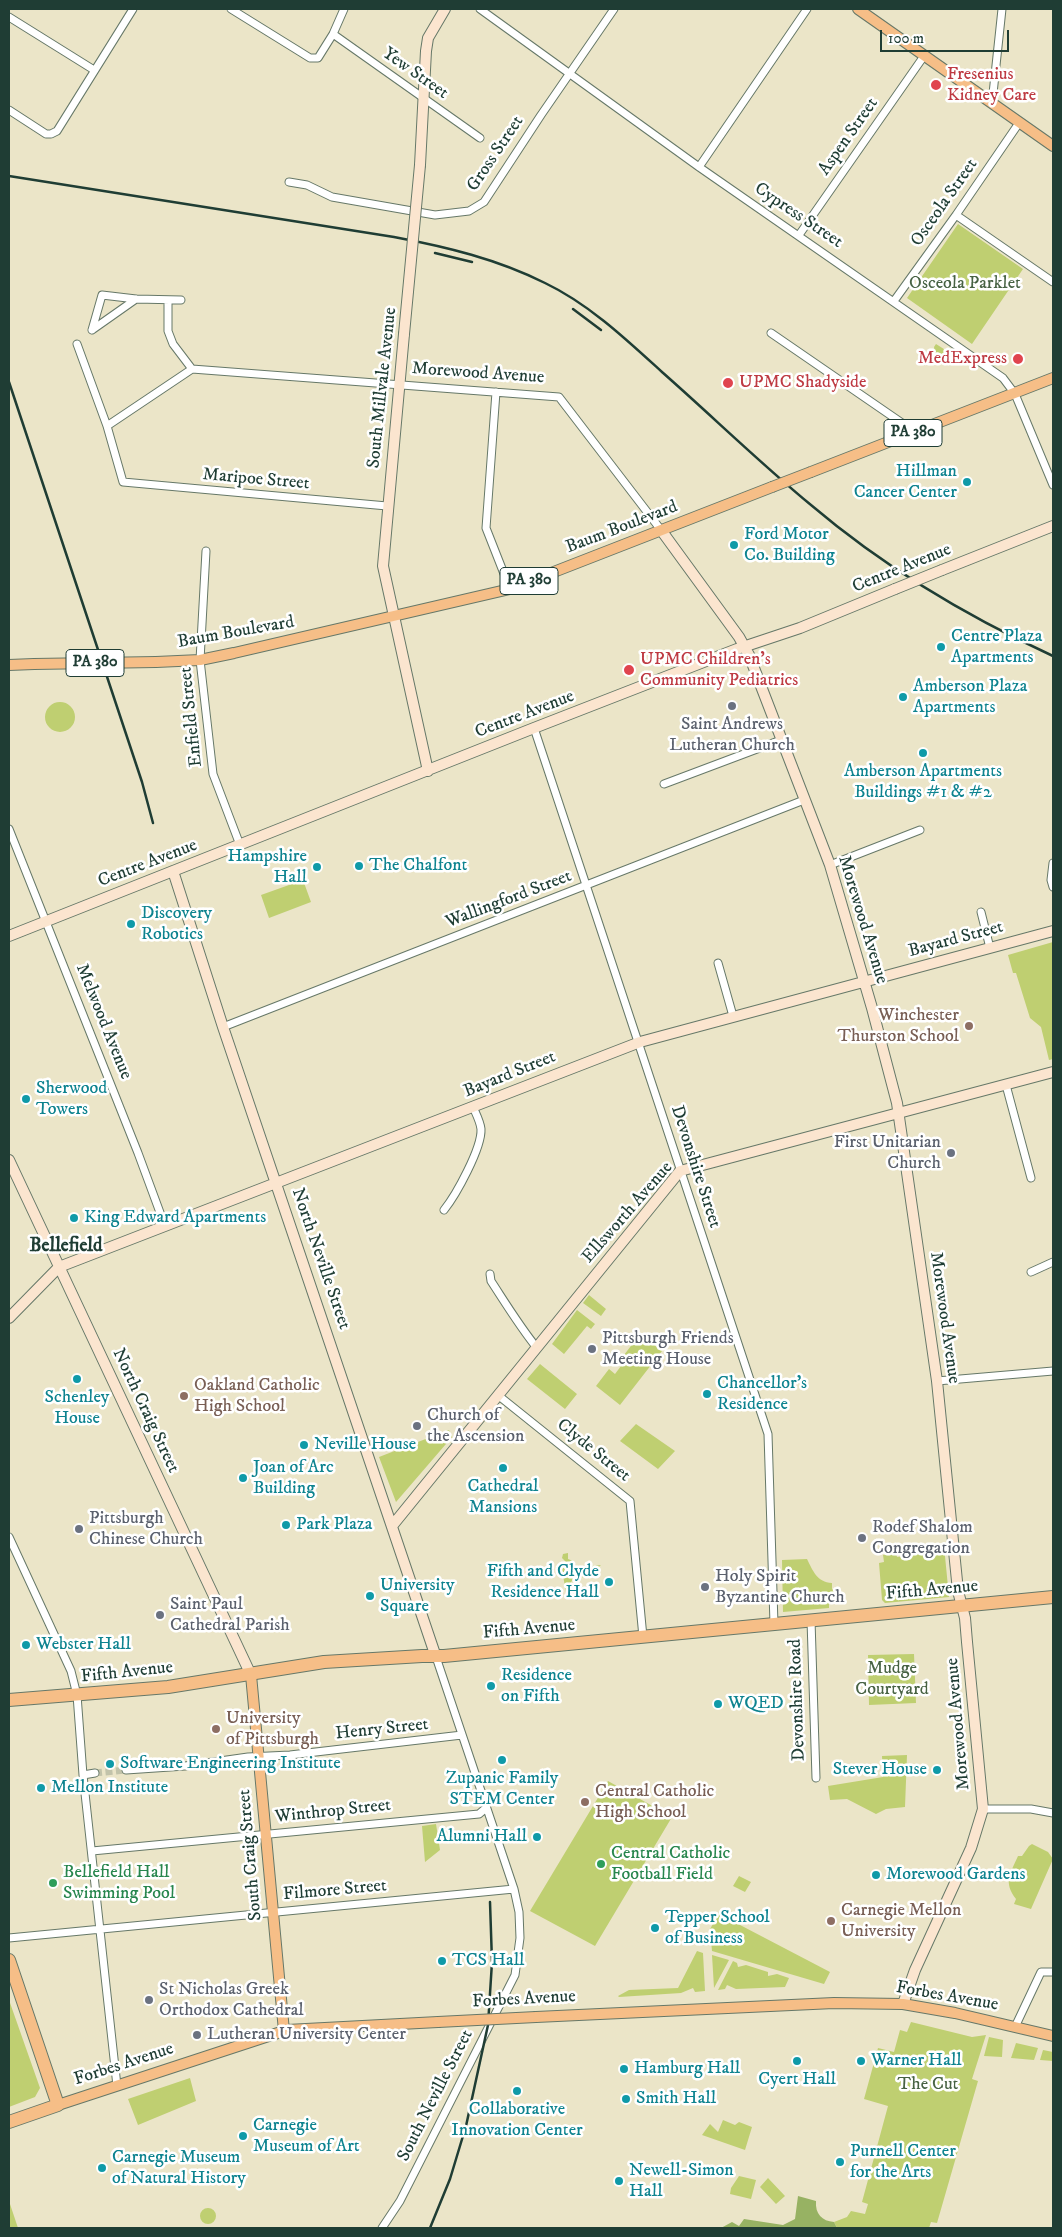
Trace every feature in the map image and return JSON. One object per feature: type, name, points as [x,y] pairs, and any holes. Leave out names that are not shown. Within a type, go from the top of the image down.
[{"type":"highway","name":"Fifth Avenue","points":[[9,1700],[159,1688],[324,1662],[422,1656],[436,1657],[1053,1597]]},
{"type":"highway","points":[[9,1960],[58,2105]]},
{"type":"highway","name":"Forbes Avenue","points":[[9,2122],[58,2105]]},
{"type":"main road","points":[[858,9],[1053,146]]},
{"type":"main road","name":"Baum Boulevard","points":[[9,665],[200,660],[510,589],[1053,378]]},
{"type":"main road","name":"South Craig Street","points":[[251,1675],[284,2031]]},
{"type":"main road","name":"Forbes Avenue","points":[[58,2105],[297,2028],[834,2003],[903,2004],[955,2013],[1053,2036]]},
{"type":"street","points":[[9,110],[46,134],[52,134],[57,130],[133,9]]},
{"type":"street","points":[[231,9],[310,58],[318,58],[333,34],[343,11],[335,9]]},
{"type":"street","name":"South Millvale Avenue","points":[[428,771],[383,566],[387,506],[420,165],[428,38],[445,9]]},
{"type":"street","name":"Cypress Street","points":[[480,9],[699,166],[1003,378],[1015,394],[1053,485]]},
{"type":"street","name":"Gross Street","points":[[289,182],[307,185],[332,197],[435,215],[469,211],[484,202],[541,114],[614,9]]},
{"type":"street","points":[[699,166],[807,9]]},
{"type":"street","points":[[992,103],[1002,9]]},
{"type":"street","points":[[9,17],[94,70]]},
{"type":"street","name":"Yew Street","points":[[333,34],[480,138]]},
{"type":"street","name":"Aspen Street","points":[[799,235],[924,56]]},
{"type":"street","name":"Osceola Street","points":[[894,301],[956,215],[1019,122]]},
{"type":"street","points":[[956,215],[1053,282]]},
{"type":"street","points":[[136,299],[92,330],[102,295],[136,299],[182,300]]},
{"type":"street","points":[[77,344],[107,426],[192,368],[173,344],[168,331],[168,300]]},
{"type":"street","points":[[771,333],[916,432]]},
{"type":"street","name":"Morewood Avenue","points":[[192,368],[559,397],[661,530],[745,647],[830,865],[899,1113],[937,1381],[958,1591],[968,1651],[983,1809],[971,1848],[915,1970],[903,2004]]},
{"type":"street","points":[[496,392],[486,528],[510,589]]},
{"type":"street","name":"Maripoe Street","points":[[107,426],[123,482],[387,506]]},
{"type":"street","name":"Centre Avenue","points":[[9,936],[534,728],[745,647],[800,628],[1053,526]]},
{"type":"street","name":"Enfield Street","points":[[206,551],[200,660],[213,774],[240,845]]},
{"type":"street","name":"Devonshire Street","points":[[534,728],[588,885],[680,1171],[768,1434],[774,1624]]},
{"type":"street","points":[[664,784],[781,740]]},
{"type":"street","name":"Wallingford Street","points":[[224,1027],[804,800]]},
{"type":"street","name":"Melwood Avenue","points":[[9,829],[135,1144],[165,1226]]},
{"type":"street","points":[[830,865],[920,830]]},
{"type":"street","points":[[1053,863],[1051,880],[1053,887]]},
{"type":"street","name":"North Neville Street","points":[[173,871],[436,1657]]},
{"type":"street","points":[[980,912],[990,948]]},
{"type":"street","name":"Bayard Street","points":[[9,1318],[58,1268],[640,1042],[1053,932]]},
{"type":"street","points":[[718,963],[733,1016]]},
{"type":"street","name":"Ellsworth Avenue","points":[[392,1526],[680,1171],[1053,1072]]},
{"type":"street","points":[[1006,1085],[1031,1178]]},
{"type":"street","points":[[444,1210],[456,1192],[479,1145],[481,1130],[473,1107]]},
{"type":"street","name":"North Craig Street","points":[[9,1160],[58,1268],[251,1675]]},
{"type":"street","points":[[1031,1272],[1053,1262]]},
{"type":"street","points":[[490,1274],[491,1281],[515,1316],[518,1324],[537,1348]]},
{"type":"street","points":[[937,1381],[1053,1371]]},
{"type":"street","name":"Clyde Street","points":[[499,1396],[630,1500],[643,1637]]},
{"type":"street","points":[[9,1537],[71,1671],[77,1695],[83,1775],[117,2086]]},
{"type":"street","name":"Devonshire Road","points":[[811,1620],[816,1778]]},
{"type":"street","points":[[436,1657],[514,1889]]},
{"type":"street","name":"Henry Street","points":[[126,1770],[185,1766],[462,1735]]},
{"type":"street","points":[[83,1775],[95,1773]]},
{"type":"street","name":"Winthrop Street","points":[[92,1851],[479,1814],[486,1808]]},
{"type":"street","points":[[983,1809],[1031,1809],[1053,1813]]},
{"type":"street","name":"Filmore Street","points":[[9,1938],[514,1889]]},
{"type":"street","name":"South Neville Street","points":[[382,2228],[400,2201],[515,1975],[520,1938],[519,1912],[514,1889]]},
{"type":"street","points":[[1015,2027],[1041,1972],[1053,1972]]},
{"type":"green space","name":"Osceola Parklet","points":[[958,224],[1023,269],[972,344],[907,298]]},
{"type":"green space","points":[[936,344],[947,351],[943,357],[938,352],[935,353],[934,347]]},
{"type":"green space","points":[[60,702],[66,703],[74,711],[74,723],[66,731],[60,732],[54,731],[46,723],[45,717],[46,711],[54,703]]},
{"type":"green space","points":[[303,880],[311,902],[269,918],[261,895]]},
{"type":"green space","points":[[1053,942],[1053,1059],[1049,1060],[1041,1027],[1030,1018],[1016,973],[1013,973],[1008,955]]},
{"type":"green space","points":[[589,1295],[606,1309],[601,1316],[583,1303]]},
{"type":"green space","points":[[577,1310],[595,1324],[591,1329],[587,1326],[564,1354],[552,1344]]},
{"type":"green space","points":[[640,1334],[662,1351],[620,1405],[596,1386],[609,1369],[615,1374],[627,1358],[624,1355]]},
{"type":"green space","points":[[540,1364],[577,1394],[565,1409],[527,1379]]},
{"type":"green space","points":[[636,1424],[675,1451],[658,1469],[620,1441]]},
{"type":"green space","points":[[449,1430],[452,1437],[396,1502],[379,1457]]},
{"type":"green space","points":[[944,1546],[949,1597],[885,1603],[882,1600],[879,1563],[884,1562],[883,1555],[896,1553],[897,1557],[905,1556],[905,1553],[916,1552],[916,1548]]},
{"type":"green space","points":[[568,1553],[568,1559],[573,1561],[574,1568],[601,1565],[586,1578],[581,1577],[562,1558],[563,1554]]},
{"type":"green space","points":[[807,1559],[819,1578],[832,1583],[832,1589],[837,1593],[838,1602],[829,1603],[829,1608],[783,1612],[782,1560]]},
{"type":"green space","points":[[567,1567],[574,1575],[566,1593],[562,1569]]},
{"type":"green space","name":"Mudge Courtyard","points":[[914,1654],[916,1703],[869,1705],[868,1655]]},
{"type":"green space","points":[[907,1755],[905,1807],[886,1809],[876,1814],[847,1799],[830,1800],[828,1786],[883,1777],[882,1756]]},
{"type":"green space","name":"Central Catholic Football Field","points":[[608,1781],[672,1817],[595,1946],[530,1911]]},
{"type":"green space","points":[[436,1824],[440,1850],[425,1862],[422,1826]]},
{"type":"green space","points":[[1032,1844],[1048,1852],[1053,1859],[1031,1909],[1014,1904],[1016,1899],[1010,1888],[1009,1878],[1018,1856],[1022,1856]]},
{"type":"green space","points":[[739,1876],[751,1882],[745,1892],[733,1886]]},
{"type":"green space","points":[[719,1914],[830,1972],[824,1984],[712,1951],[710,1929]]},
{"type":"green space","points":[[697,1951],[703,1953],[705,1991],[695,1992],[693,1988],[681,1993],[618,1996],[629,1990],[678,1988]]},
{"type":"green space","points":[[712,1955],[729,1960],[714,1988]]},
{"type":"green space","points":[[733,1961],[737,1963],[738,1967],[746,1965],[768,1972],[768,1976],[777,1974],[789,1978],[785,1987],[736,1989],[727,1985],[725,1989],[718,1990]]},
{"type":"green space","points":[[9,2000],[40,2088],[35,2097],[9,2107]]},
{"type":"green space","name":"The Cut","points":[[911,2022],[972,2037],[986,2035],[972,2079],[978,2081],[937,2223],[931,2222],[929,2228],[837,2228],[834,2222],[847,2217],[851,2211],[865,2214],[868,2204],[862,2202],[888,2106],[864,2099],[878,2048],[894,2052],[900,2030],[907,2032]]},
{"type":"green space","points":[[989,2037],[1003,2040],[1002,2057],[984,2056]]},
{"type":"green space","points":[[1016,2043],[1038,2048],[1034,2060],[1011,2058]]},
{"type":"green space","points":[[1043,2050],[1053,2052],[1053,2061],[1040,2060]]},
{"type":"green space","points":[[190,2078],[196,2101],[138,2125],[128,2099]]},
{"type":"green space","points":[[723,2120],[735,2125],[739,2122],[752,2127],[745,2150],[702,2135],[710,2124],[718,2132]]},
{"type":"green space","points":[[739,2176],[756,2180],[751,2199],[730,2194],[731,2188]]},
{"type":"green space","points":[[768,2178],[785,2196],[776,2204],[760,2187]]},
{"type":"green space","points":[[798,2196],[816,2201],[820,2216],[834,2222],[837,2228],[721,2228],[732,2222],[739,2226],[744,2219],[783,2225],[795,2219]]},
{"type":"green space","points":[[9,2201],[18,2228],[9,2228]]},
{"type":"green space","points":[[208,2208],[214,2210],[216,2216],[214,2222],[208,2224],[202,2222],[200,2216],[202,2210]]},
{"type":"tunnel","points":[[95,1773],[126,1770]]},
{"type":"railway","points":[[9,176],[394,237],[471,255],[509,267],[545,283],[577,301],[607,323],[792,489],[867,549],[957,607],[1053,656]]},
{"type":"railway","points":[[435,253],[472,262]]},
{"type":"railway","points":[[573,309],[601,330]]},
{"type":"railway","points":[[9,382],[142,782],[153,823]]},
{"type":"railway","points":[[430,2228],[450,2179],[466,2126],[488,2025],[492,1962],[490,1902]]},
{"type":"place","name":"Fresenius Kidney Care","points":[[936,85]]},
{"type":"place","name":"MedExpress","points":[[1018,359]]},
{"type":"place","name":"UPMC Shadyside","points":[[728,383]]},
{"type":"place","name":"Hillman Cancer Center","points":[[967,482]]},
{"type":"place","name":"Ford Motor Co. Building","points":[[734,545]]},
{"type":"place","name":"Centre Plaza Apartments","points":[[941,647]]},
{"type":"place","name":"UPMC Children's Community Pediatrics","points":[[629,670]]},
{"type":"place","name":"Amberson Plaza Apartments","points":[[903,697]]},
{"type":"place","name":"Saint Andrews Lutheran Church","points":[[732,706]]},
{"type":"place","name":"Amberson Apartments Buildings #1 & #2","points":[[923,753]]},
{"type":"place","name":"The Chalfont","points":[[359,866]]},
{"type":"place","name":"Hampshire Hall","points":[[317,867]]},
{"type":"place","name":"Discovery Robotics","points":[[131,924]]},
{"type":"place","name":"Winchester Thurston School","points":[[969,1026]]},
{"type":"place","name":"Sherwood Towers","points":[[26,1099]]},
{"type":"place","name":"First Unitarian Church","points":[[951,1153]]},
{"type":"place","name":"King Edward Apartments","points":[[74,1218]]},
{"type":"place","name":"Pittsburgh Friends Meeting House","points":[[592,1349]]},
{"type":"place","name":"Schenley House","points":[[77,1379]]},
{"type":"place","name":"Chancellor's Residence","points":[[707,1394]]},
{"type":"place","name":"Oakland Catholic High School","points":[[184,1396]]},
{"type":"place","name":"Church of the Ascension","points":[[417,1426]]},
{"type":"place","name":"Neville House","points":[[304,1445]]},
{"type":"place","name":"Cathedral Mansions","points":[[503,1468]]},
{"type":"place","name":"Joan of Arc Building","points":[[243,1478]]},
{"type":"place","name":"Park Plaza","points":[[286,1525]]},
{"type":"place","name":"Pittsburgh Chinese Church","points":[[79,1529]]},
{"type":"place","name":"Rodef Shalom Congregation","points":[[862,1538]]},
{"type":"place","name":"Fifth and Clyde Residence Hall","points":[[609,1582]]},
{"type":"place","name":"Holy Spirit Byzantine Church","points":[[705,1587]]},
{"type":"place","name":"University Square","points":[[370,1596]]},
{"type":"place","name":"Saint Paul Cathedral Parish","points":[[160,1615]]},
{"type":"place","name":"Webster Hall","points":[[26,1645]]},
{"type":"place","name":"Residence on Fifth","points":[[491,1686]]},
{"type":"place","name":"WQED","points":[[718,1704]]},
{"type":"place","name":"University of Pittsburgh","points":[[216,1729]]},
{"type":"place","name":"Zupanic Family STEM Center","points":[[502,1760]]},
{"type":"place","name":"Software Engineering Institute","points":[[110,1764]]},
{"type":"place","name":"Stever House","points":[[937,1770]]},
{"type":"place","name":"Mellon Institute","points":[[41,1788]]},
{"type":"place","name":"Central Catholic High School","points":[[585,1802]]},
{"type":"place","name":"Alumni Hall","points":[[537,1837]]},
{"type":"place","name":"Central Catholic Football Field","points":[[601,1864]]},
{"type":"place","name":"Morewood Gardens","points":[[876,1875]]},
{"type":"place","name":"Bellefield Hall Swimming Pool","points":[[53,1883]]},
{"type":"place","name":"Carnegie Mellon University","points":[[831,1921]]},
{"type":"place","name":"Tepper School of Business","points":[[655,1928]]},
{"type":"place","name":"TCS Hall","points":[[442,1961]]},
{"type":"place","name":"St Nicholas Greek Orthodox Cathedral","points":[[149,2000]]},
{"type":"place","name":"Lutheran University Center","points":[[197,2035]]},
{"type":"place","name":"Cyert Hall","points":[[797,2061]]},
{"type":"place","name":"Warner Hall","points":[[861,2061]]},
{"type":"place","name":"Hamburg Hall","points":[[624,2069]]},
{"type":"place","name":"Collaborative Innovation Center","points":[[517,2091]]},
{"type":"place","name":"Smith Hall","points":[[626,2099]]},
{"type":"place","name":"Carnegie Museum of Art","points":[[243,2136]]},
{"type":"place","name":"Purnell Center for the Arts","points":[[840,2162]]},
{"type":"place","name":"Carnegie Museum of Natural History","points":[[102,2168]]},
{"type":"place","name":"Newell-Simon Hall","points":[[619,2181]]},
{"type":"district","name":"Bellefield","points":[[66,1247]]}]
